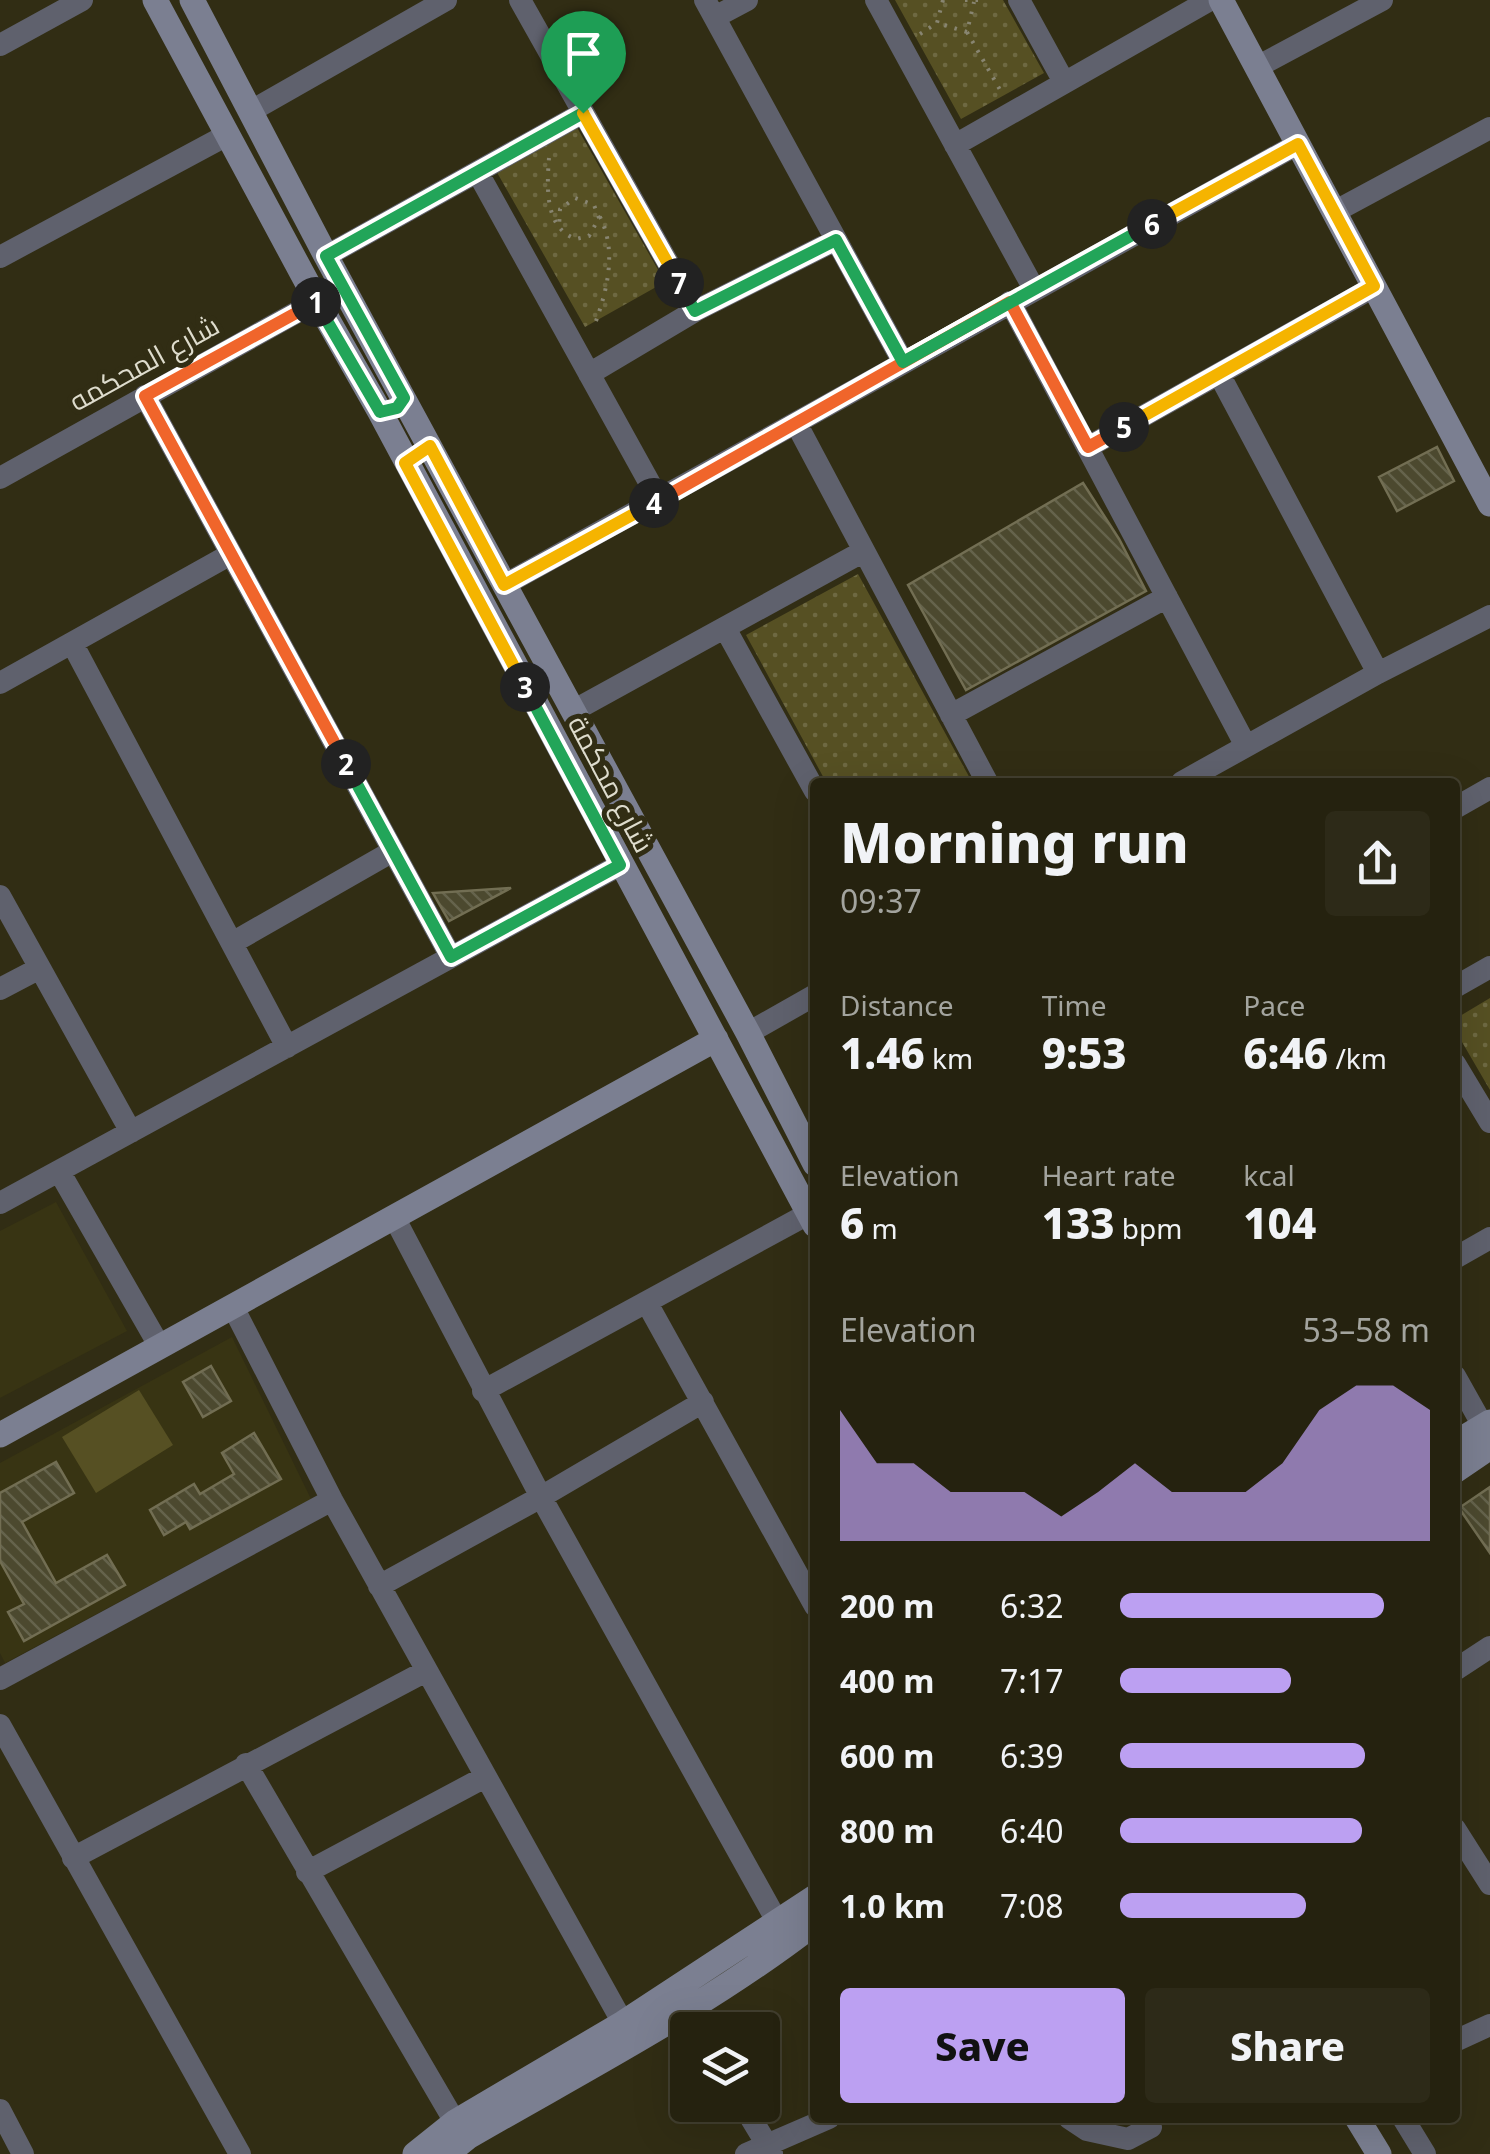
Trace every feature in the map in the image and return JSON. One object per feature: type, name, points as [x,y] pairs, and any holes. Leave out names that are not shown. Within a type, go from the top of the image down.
[{"type":"main road","name":"شارع محكمة","points":[[155,0],[810,1216]]},
{"type":"main road","name":"شارع محكمة","points":[[192,0],[326,256],[748,1032],[810,1154]]},
{"type":"main road","points":[[1221,0],[1486,488]]},
{"type":"main road","points":[[380,412],[397,408],[404,398]]},
{"type":"main road","points":[[405,463],[430,446]]},
{"type":"main road","points":[[0,1435],[716,1040]]},
{"type":"main road","points":[[1460,1441],[1488,1432]]},
{"type":"main road","points":[[1460,1465],[1488,1432]]},
{"type":"main road","points":[[414,2154],[454,2122],[622,2023],[810,1900]]},
{"type":"main road","points":[[702,2012],[810,1927]]},
{"type":"main road","points":[[447,2154],[468,2138],[670,2032]]},
{"type":"main road","points":[[1360,2123],[1379,2154]]},
{"type":"street","points":[[0,45],[82,0]]},
{"type":"street","points":[[520,0],[695,311]]},
{"type":"street","points":[[747,0],[710,9],[903,362]]},
{"type":"street","points":[[876,0],[1034,289]]},
{"type":"street","points":[[1019,0],[1064,82]]},
{"type":"street","points":[[954,145],[1210,0]]},
{"type":"street","points":[[1257,67],[1382,0]]},
{"type":"street","points":[[251,110],[432,4]]},
{"type":"street","points":[[326,256],[583,113]]},
{"type":"street","points":[[0,257],[227,135]]},
{"type":"street","points":[[1334,212],[1488,135]]},
{"type":"street","points":[[504,585],[1298,144]]},
{"type":"street","points":[[478,173],[660,500]]},
{"type":"street","points":[[589,374],[695,311],[836,240]]},
{"type":"street","points":[[1088,447],[1374,286]]},
{"type":"street","name":"شارع المحكمه","points":[[0,478],[317,301]]},
{"type":"street","points":[[1010,302],[1246,746]]},
{"type":"street","points":[[1219,374],[1378,673]]},
{"type":"street","points":[[145,396],[451,957]]},
{"type":"street","points":[[796,423],[985,778]]},
{"type":"street","points":[[573,711],[864,551]]},
{"type":"street","points":[[0,683],[231,554]]},
{"type":"street","points":[[951,715],[1167,597]]},
{"type":"street","points":[[1189,778],[1490,616]]},
{"type":"street","points":[[725,628],[810,781]]},
{"type":"street","points":[[72,643],[287,1047]]},
{"type":"street","points":[[1460,805],[1490,788]]},
{"type":"street","points":[[232,943],[393,851]]},
{"type":"street","points":[[0,1204],[620,865]]},
{"type":"street","points":[[0,896],[132,1132]]},
{"type":"street","points":[[1460,984],[1490,966]]},
{"type":"street","points":[[0,989],[40,968]]},
{"type":"street","points":[[748,1032],[810,998]]},
{"type":"street","points":[[1460,1072],[1490,1122]]},
{"type":"street","points":[[59,1171],[160,1347]]},
{"type":"street","points":[[394,1217],[483,1391],[778,1924]]},
{"type":"street","points":[[483,1391],[810,1221]]},
{"type":"street","points":[[1460,1255],[1490,1238]]},
{"type":"street","points":[[647,1303],[810,1597]]},
{"type":"street","points":[[232,1307],[332,1500],[622,2023]]},
{"type":"street","points":[[1460,1384],[1488,1432]]},
{"type":"street","points":[[379,1586],[703,1402]]},
{"type":"street","points":[[0,1679],[332,1500]]},
{"type":"street","points":[[1460,1667],[1490,1647]]},
{"type":"street","points":[[72,1858],[426,1671]]},
{"type":"street","points":[[0,1725],[240,2154]]},
{"type":"street","points":[[246,1764],[454,2122]]},
{"type":"street","points":[[307,1872],[485,1777]]},
{"type":"street","points":[[1460,1834],[1486,1868]]},
{"type":"street","points":[[1460,2039],[1490,2025]]},
{"type":"street","points":[[0,2110],[23,2154]]},
{"type":"street","points":[[749,2122],[761,2151],[819,2123]]},
{"type":"street","points":[[1076,2123],[1087,2130],[1128,2139],[1151,2128]]},
{"type":"street","points":[[1406,2123],[1424,2154]]},
{"type":"path","points":[[916,37],[937,24],[943,0]]},
{"type":"path","points":[[965,0],[976,1],[966,32]]},
{"type":"path","points":[[937,24],[966,32],[1012,112]]},
{"type":"path","points":[[550,156],[547,182],[553,218],[560,228],[576,240],[589,236],[598,225],[597,211]]},
{"type":"path","points":[[560,228],[560,209],[569,200],[588,200],[605,226],[610,264],[596,322]]},
{"type":"shaded area","points":[[895,0],[1003,0],[1044,73],[961,119]]},
{"type":"shaded area","points":[[567,110],[665,282],[585,327],[487,155]]},
{"type":"shaded area","points":[[858,574],[970,778],[824,778],[746,635]]},
{"type":"shaded area","points":[[1490,998],[1490,1090],[1460,1039],[1460,1016]]},
{"type":"shaded area","points":[[56,1202],[127,1331],[0,1398],[0,1231]]},
{"type":"shaded area","points":[[232,1337],[311,1499],[5,1663],[0,1653],[0,1463]]},
{"type":"shaded area","points":[[139,1390],[173,1445],[96,1493],[62,1437]]},
{"type":"building","points":[[1437,447],[1454,481],[1397,511],[1379,477]]},
{"type":"building","points":[[1083,483],[1146,591],[966,690],[908,585]]},
{"type":"building","points":[[511,888],[449,921],[433,893]]},
{"type":"building","points":[[211,1366],[231,1401],[203,1417],[183,1382]]},
{"type":"building","points":[[254,1433],[281,1479],[190,1529],[186,1522],[164,1535],[150,1510],[194,1484],[200,1494],[234,1474],[222,1453]]},
{"type":"building","points":[[56,1462],[74,1493],[22,1522],[56,1583],[107,1555],[125,1585],[24,1641],[8,1612],[24,1604],[0,1561],[0,1493]]},
{"type":"building","points":[[1490,1487],[1490,1553],[1460,1509]]},
{"type":"route","points":[[583,113],[326,256],[404,398],[397,408],[380,412],[317,301],[145,396],[451,957],[620,865],[405,463],[413,454],[430,446],[504,585],[660,500],[1010,302],[1088,447],[1374,286],[1298,144],[1010,302],[903,362],[836,240],[695,311],[583,113]]}]
